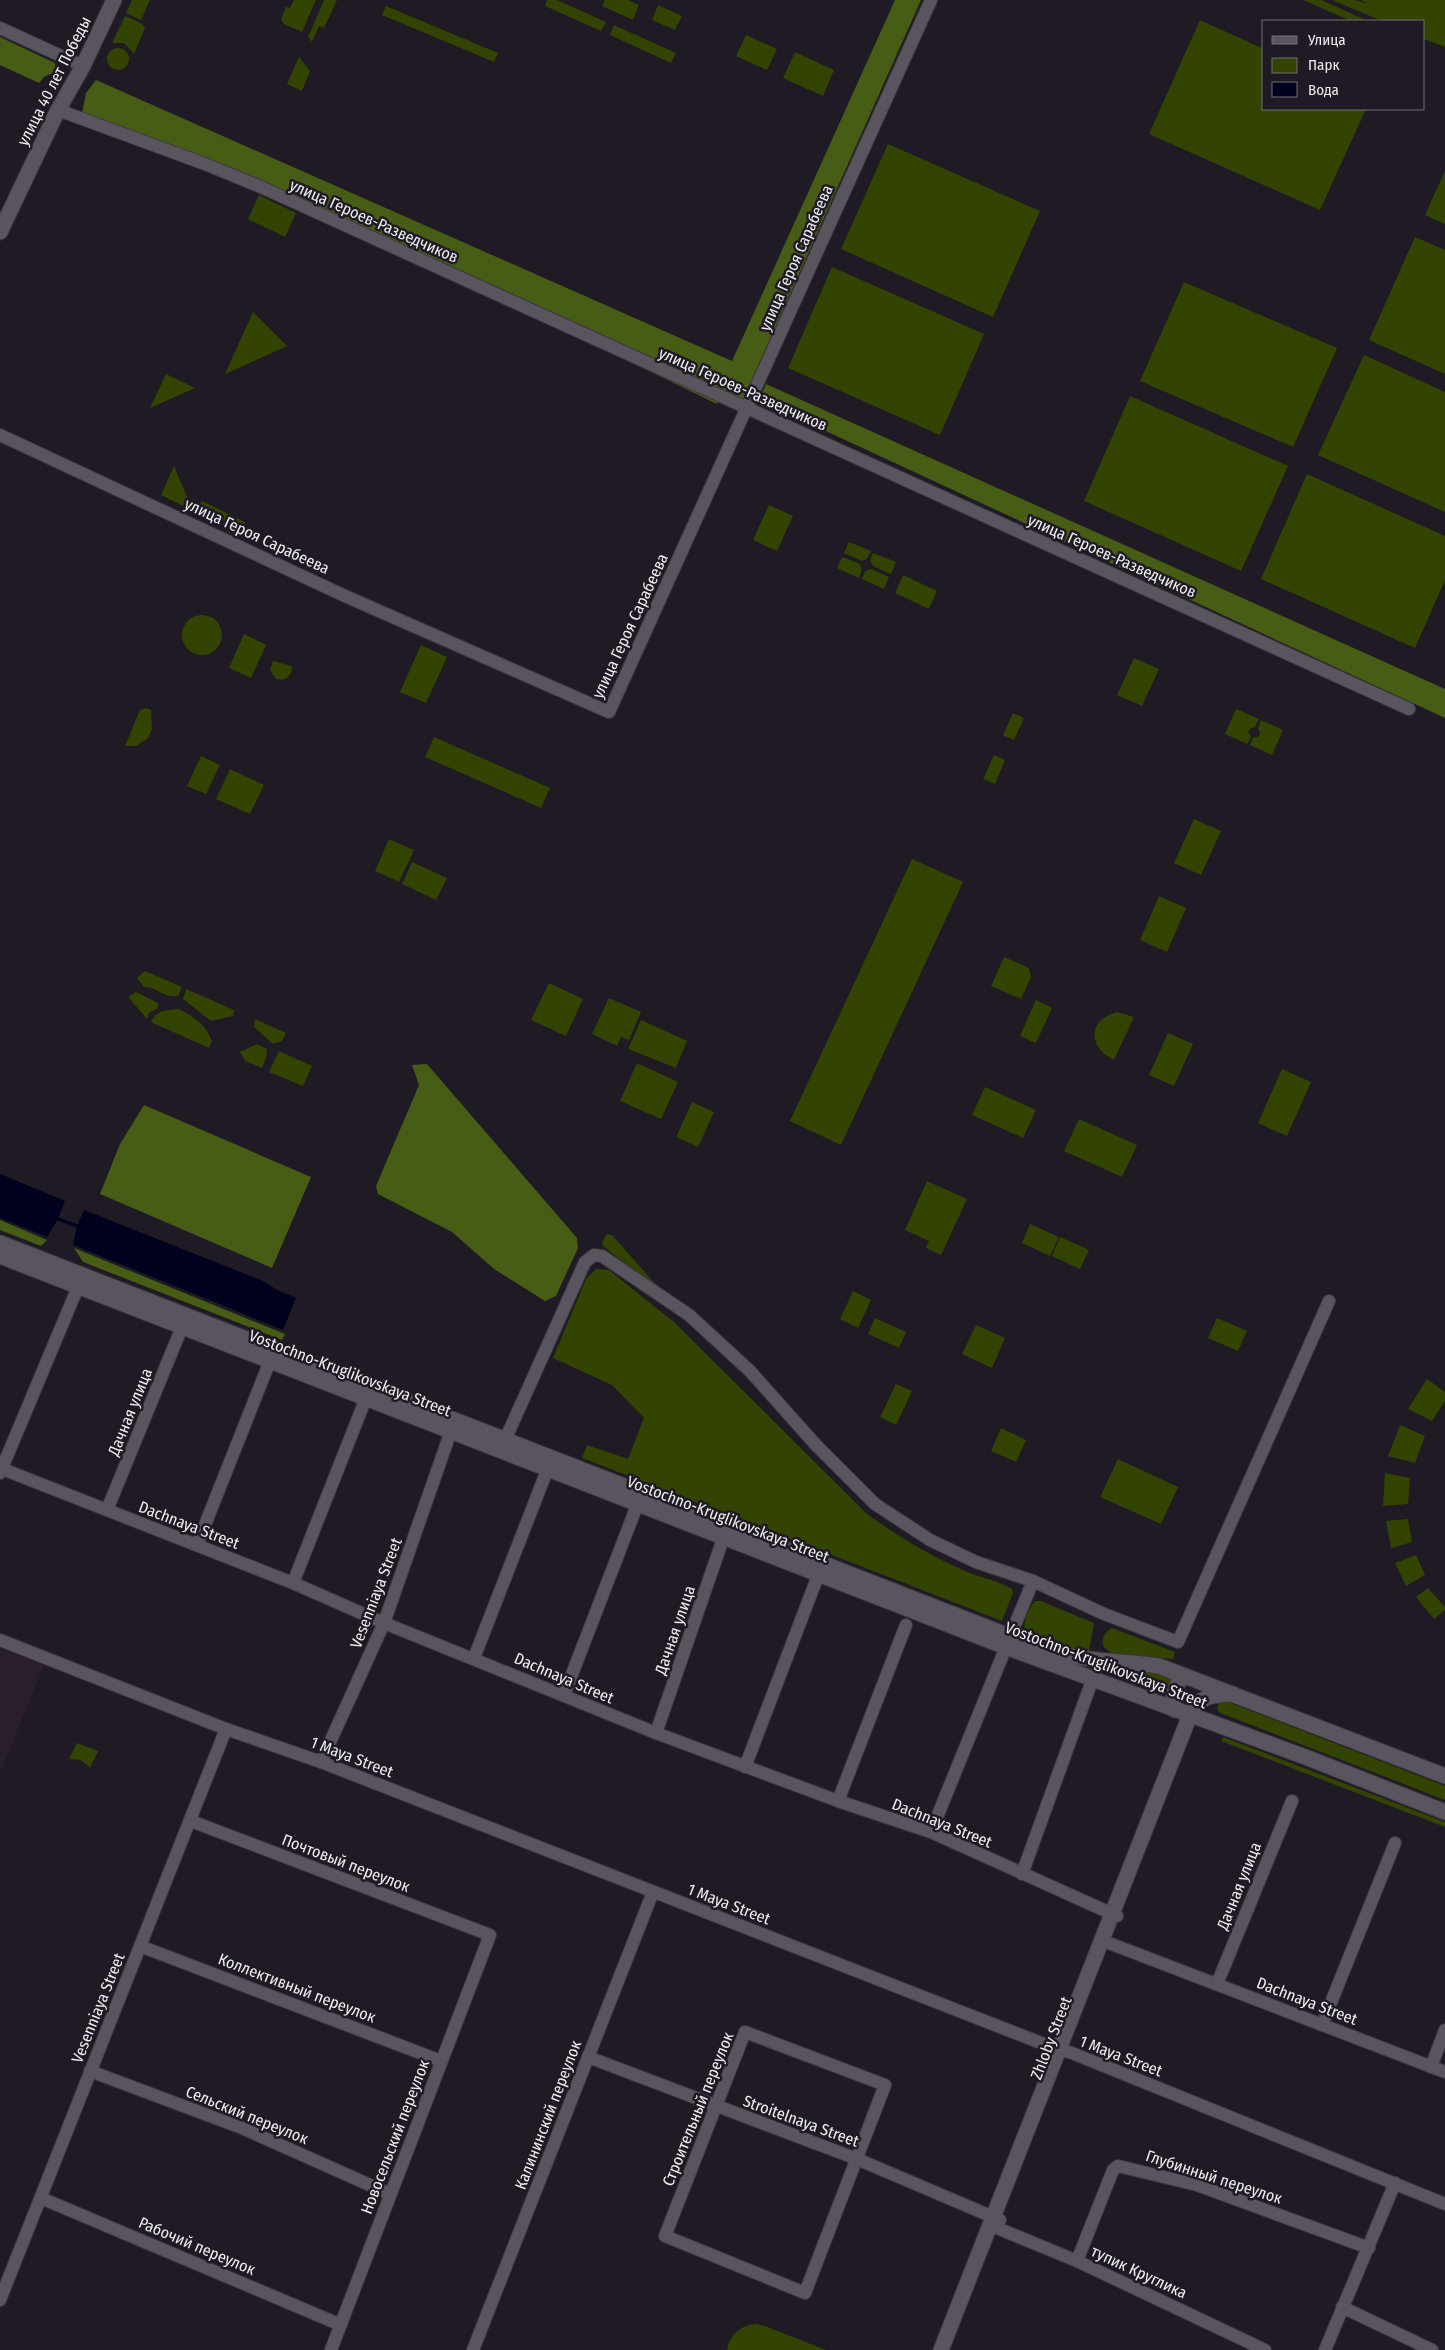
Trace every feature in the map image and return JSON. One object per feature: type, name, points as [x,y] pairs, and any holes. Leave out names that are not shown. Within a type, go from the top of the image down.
[{"type":"main road","name":"улица 40 лет Победы","points":[[0,232],[58,110],[84,66],[114,0]]},
{"type":"main road","name":"Vostochno-Kruglikovskaya Street","points":[[0,1243],[505,1440],[1004,1638],[1093,1678],[1212,1724],[1308,1758],[1445,1812]]},
{"type":"main road","name":"Vostochno-Kruglikovskaya Street","points":[[0,1256],[819,1573],[1004,1638],[1067,1657],[1159,1666],[1445,1776]]},
{"type":"main road","points":[[1175,1710],[1173,1699],[1175,1690],[1184,1676]]},
{"type":"main road","name":"Zhloby Street","points":[[950,2350],[1061,2051],[1190,1715],[1198,1701],[1214,1696],[1234,1694]]},
{"type":"main road","name":"Zhloby Street","points":[[1114,1914],[1187,1740],[1195,1728],[1212,1724]]},
{"type":"main road","name":"Zhloby Street","points":[[941,2350],[997,2222]]},
{"type":"street","name":"улица Героя Сарабеева","points":[[0,435],[345,596],[609,712],[930,0]]},
{"type":"street","points":[[0,28],[84,66]]},
{"type":"street","name":"улица Героев-Разведчиков","points":[[58,110],[205,164],[261,187],[1410,709]]},
{"type":"street","points":[[505,1440],[585,1262],[594,1256],[602,1256],[689,1315],[750,1371],[815,1444],[875,1504],[945,1547],[976,1562],[1033,1581],[1104,1614],[1178,1642],[1329,1302]]},
{"type":"street","points":[[1,1470],[78,1287]]},
{"type":"street","name":"Дачная улица","points":[[107,1510],[182,1327]]},
{"type":"street","points":[[197,1545],[270,1362]]},
{"type":"street","points":[[292,1583],[366,1398]]},
{"type":"street","name":"Vesenniaya Street","points":[[321,1762],[384,1623],[452,1431]]},
{"type":"street","points":[[474,1658],[548,1468]]},
{"type":"street","name":"Dachnaya Street","points":[[1,1470],[292,1583],[384,1623],[656,1733],[745,1767],[931,1832],[1114,1914]]},
{"type":"street","points":[[564,1695],[638,1503]]},
{"type":"street","name":"Дачная улица","points":[[656,1733],[724,1536]]},
{"type":"street","points":[[745,1767],[819,1573]]},
{"type":"street","points":[[931,1832],[1004,1638],[1033,1581]]},
{"type":"street","points":[[838,1800],[906,1625]]},
{"type":"street","name":"1 Maya Street","points":[[0,1640],[226,1729],[321,1762],[1061,2051],[1072,2053],[1445,2204]]},
{"type":"street","points":[[1022,1874],[1093,1678]]},
{"type":"street","name":"Vesenniaya Street","points":[[0,2300],[226,1729]]},
{"type":"street","name":"Дачная улица","points":[[1217,1984],[1292,1801]]},
{"type":"street","name":"Почтовый переулок","points":[[191,1821],[490,1935]]},
{"type":"street","points":[[1322,2025],[1395,1843]]},
{"type":"street","name":"Калининский переулок","points":[[473,2350],[653,1892]]},
{"type":"street","name":"Новосельский переулок","points":[[331,2350],[490,1935]]},
{"type":"street","name":"Dachnaya Street","points":[[1104,1941],[1445,2072]]},
{"type":"street","name":"Коллективный переулок","points":[[140,1946],[441,2061]]},
{"type":"street","points":[[1431,2067],[1445,2030]]},
{"type":"street","name":"Строительный переулок","points":[[745,2032],[885,2085],[857,2159],[805,2293],[665,2236],[745,2032]]},
{"type":"street","name":"Stroitelnaya Street","points":[[588,2057],[857,2159],[997,2222]]},
{"type":"street","name":"Сельский переулок","points":[[90,2071],[242,2128],[390,2194]]},
{"type":"street","name":"Глубинный переулок","points":[[1077,2261],[1113,2170],[1118,2166],[1197,2185],[1369,2248]]},
{"type":"street","points":[[1325,2350],[1395,2183]]},
{"type":"street","name":"Рабочий переулок","points":[[41,2198],[340,2325]]},
{"type":"street","name":"тупик Круглика","points":[[997,2222],[1265,2350]]},
{"type":"street","points":[[1342,2307],[1432,2350]]},
{"type":"shaded area","points":[[0,1649],[44,1665],[0,1773]]},
{"type":"green space","points":[[132,0],[150,0],[141,20],[126,13]]},
{"type":"green space","points":[[294,0],[316,0],[302,32],[284,24],[281,20],[286,7],[290,8]]},
{"type":"green space","points":[[324,0],[337,0],[324,28],[319,26],[312,42],[308,37]]},
{"type":"green space","points":[[547,0],[557,0],[606,22],[601,31],[545,6]]},
{"type":"green space","points":[[605,0],[628,0],[639,5],[633,20],[602,6]]},
{"type":"green space","points":[[895,0],[921,0],[742,402],[721,392],[717,404],[240,173],[82,113],[86,93],[96,80],[732,361]]},
{"type":"green space","points":[[1303,0],[1321,0],[1366,20],[1349,20]]},
{"type":"green space","points":[[1332,0],[1355,0],[1368,4],[1361,0],[1445,0],[1445,47],[1425,39],[1425,20],[1380,20]]},
{"type":"green space","points":[[658,5],[682,16],[675,30],[652,20]]},
{"type":"green space","points":[[386,6],[498,53],[494,62],[382,15]]},
{"type":"green space","points":[[125,16],[141,23],[145,28],[134,54],[124,43],[112,43]]},
{"type":"green space","points":[[1200,20],[1262,48],[1262,110],[1366,110],[1320,210],[1149,134]]},
{"type":"green space","points":[[614,25],[676,53],[671,63],[610,35]]},
{"type":"green space","points":[[746,35],[777,49],[767,70],[736,56]]},
{"type":"green space","points":[[0,37],[55,63],[56,71],[44,77],[39,83],[0,65]]},
{"type":"green space","points":[[118,48],[126,51],[129,59],[126,67],[118,70],[110,67],[107,59],[110,51]]},
{"type":"green space","points":[[795,52],[834,70],[823,96],[783,78]]},
{"type":"green space","points":[[299,57],[310,71],[302,91],[287,84]]},
{"type":"green space","points":[[888,144],[1040,211],[993,317],[841,249]]},
{"type":"green space","points":[[1445,171],[1445,224],[1425,215]]},
{"type":"green space","points":[[259,195],[296,213],[285,237],[248,219]]},
{"type":"green space","points":[[1415,237],[1445,250],[1445,374],[1369,340]]},
{"type":"green space","points":[[832,267],[984,334],[940,435],[788,368]]},
{"type":"green space","points":[[1184,282],[1337,348],[1293,447],[1140,381]]},
{"type":"green space","points":[[253,312],[287,346],[225,374]]},
{"type":"green space","points":[[1364,355],[1445,392],[1445,512],[1318,455]]},
{"type":"green space","points":[[166,374],[195,388],[150,408]]},
{"type":"green space","points":[[766,384],[1445,689],[1445,718],[759,400]]},
{"type":"green space","points":[[1130,396],[1288,466],[1241,571],[1084,501]]},
{"type":"green space","points":[[174,466],[187,497],[183,506],[161,495]]},
{"type":"green space","points":[[1307,474],[1445,536],[1445,580],[1415,648],[1261,579]]},
{"type":"green space","points":[[202,501],[245,522],[245,528],[241,530],[239,526],[235,524],[233,526],[223,521],[223,518],[219,516],[218,518],[207,513],[208,511],[199,509],[197,507]]},
{"type":"green space","points":[[769,505],[793,516],[777,551],[753,540]]},
{"type":"green space","points":[[849,542],[871,551],[867,559],[862,561],[844,553]]},
{"type":"green space","points":[[873,553],[896,562],[891,574],[873,566],[870,560]]},
{"type":"green space","points":[[842,557],[860,564],[862,570],[859,578],[837,568]]},
{"type":"green space","points":[[871,569],[889,577],[884,589],[862,579],[865,571]]},
{"type":"green space","points":[[903,575],[937,591],[929,609],[895,593]]},
{"type":"green space","points":[[206,615],[213,618],[219,624],[222,635],[221,643],[213,652],[206,655],[198,655],[191,652],[183,643],[182,631],[185,624],[194,616]]},
{"type":"green space","points":[[244,634],[266,645],[251,678],[229,668]]},
{"type":"green space","points":[[421,645],[447,657],[426,703],[400,692]]},
{"type":"green space","points":[[1134,658],[1159,669],[1142,706],[1117,695]]},
{"type":"green space","points":[[273,661],[292,666],[288,677],[276,679],[270,670]]},
{"type":"green space","points":[[146,708],[151,710],[152,729],[148,738],[136,746],[125,746],[140,710]]},
{"type":"green space","points":[[1236,709],[1259,719],[1255,727],[1248,732],[1251,737],[1247,744],[1225,734]]},
{"type":"green space","points":[[1013,713],[1024,718],[1014,740],[1003,735]]},
{"type":"green space","points":[[1261,720],[1283,730],[1272,755],[1250,745],[1253,738],[1259,736],[1258,728]]},
{"type":"green space","points":[[434,737],[550,788],[541,808],[425,757]]},
{"type":"green space","points":[[994,755],[1005,760],[995,784],[983,779]]},
{"type":"green space","points":[[201,756],[220,765],[206,794],[187,786]]},
{"type":"green space","points":[[230,769],[264,785],[250,814],[216,799]]},
{"type":"green space","points":[[1194,819],[1221,831],[1201,875],[1174,863]]},
{"type":"green space","points":[[389,839],[414,850],[399,882],[375,871]]},
{"type":"green space","points":[[912,859],[963,882],[841,1145],[790,1121]]},
{"type":"green space","points":[[412,862],[447,878],[436,900],[402,884]]},
{"type":"green space","points":[[1159,896],[1186,908],[1167,952],[1140,940]]},
{"type":"green space","points":[[1004,957],[1029,968],[1031,977],[1021,999],[991,986]]},
{"type":"green space","points":[[145,971],[182,987],[178,996],[168,995],[153,988],[144,987],[137,978]]},
{"type":"green space","points":[[549,983],[583,999],[566,1036],[531,1020]]},
{"type":"green space","points":[[186,989],[234,1010],[233,1016],[211,1021],[183,999]]},
{"type":"green space","points":[[136,992],[158,1003],[158,1008],[149,1013],[147,1019],[128,997]]},
{"type":"green space","points":[[609,998],[641,1012],[629,1040],[621,1037],[617,1046],[592,1034]]},
{"type":"green space","points":[[1036,1000],[1052,1008],[1036,1043],[1020,1036]]},
{"type":"green space","points":[[179,1009],[194,1018],[207,1031],[212,1041],[209,1048],[151,1022],[159,1013],[166,1010]]},
{"type":"green space","points":[[1117,1012],[1134,1017],[1114,1060],[1099,1049],[1094,1034],[1100,1021]]},
{"type":"green space","points":[[255,1019],[286,1033],[282,1041],[273,1044],[254,1027]]},
{"type":"green space","points":[[641,1020],[687,1041],[676,1068],[628,1049]]},
{"type":"green space","points":[[1168,1033],[1193,1044],[1174,1086],[1149,1075]]},
{"type":"green space","points":[[257,1044],[267,1049],[262,1068],[245,1061],[240,1052]]},
{"type":"green space","points":[[279,1051],[312,1066],[303,1086],[269,1072]]},
{"type":"green space","points":[[637,1063],[678,1082],[661,1119],[620,1101]]},
{"type":"green space","points":[[427,1064],[577,1238],[578,1248],[556,1296],[545,1301],[494,1269],[452,1232],[378,1194],[376,1186],[419,1085],[412,1065]]},
{"type":"green space","points":[[1282,1069],[1311,1082],[1287,1136],[1258,1123]]},
{"type":"green space","points":[[985,1087],[1036,1110],[1023,1138],[972,1115]]},
{"type":"green space","points":[[692,1102],[714,1112],[698,1147],[676,1137]]},
{"type":"green space","points":[[144,1105],[311,1177],[272,1268],[100,1194],[120,1144]]},
{"type":"green space","points":[[1079,1119],[1137,1145],[1122,1177],[1064,1151]]},
{"type":"green space","points":[[927,1181],[967,1199],[941,1255],[926,1248],[929,1241],[905,1230]]},
{"type":"green space","points":[[0,1220],[47,1240],[41,1246],[0,1230]]},
{"type":"green space","points":[[1030,1224],[1059,1237],[1050,1256],[1022,1243]]},
{"type":"green space","points":[[607,1234],[612,1235],[666,1296],[603,1246],[602,1242]]},
{"type":"green space","points":[[1060,1237],[1089,1250],[1080,1269],[1052,1256]]},
{"type":"green space","points":[[74,1248],[285,1334],[282,1340],[83,1262]]},
{"type":"green space","points":[[596,1269],[609,1270],[675,1323],[867,1514],[902,1538],[939,1559],[1012,1589],[1013,1593],[1002,1621],[582,1458],[587,1445],[628,1459],[644,1418],[612,1385],[553,1358],[586,1279]]},
{"type":"green space","points":[[853,1291],[871,1300],[858,1328],[840,1319]]},
{"type":"green space","points":[[875,1318],[906,1332],[899,1348],[868,1334]]},
{"type":"green space","points":[[1217,1318],[1247,1331],[1238,1351],[1208,1338]]},
{"type":"green space","points":[[976,1325],[1005,1338],[992,1368],[962,1354]]},
{"type":"green space","points":[[1427,1379],[1445,1392],[1445,1401],[1432,1421],[1408,1409]]},
{"type":"green space","points":[[896,1384],[912,1391],[896,1425],[880,1417]]},
{"type":"green space","points":[[1400,1425],[1425,1436],[1415,1463],[1388,1456]]},
{"type":"green space","points":[[1001,1428],[1026,1440],[1016,1462],[991,1451]]},
{"type":"green space","points":[[1118,1459],[1178,1487],[1161,1524],[1100,1497]]},
{"type":"green space","points":[[1385,1473],[1410,1478],[1408,1504],[1383,1506]]},
{"type":"green space","points":[[1408,1519],[1412,1542],[1391,1548],[1386,1521]]},
{"type":"green space","points":[[1416,1555],[1425,1575],[1406,1586],[1395,1563]]},
{"type":"green space","points":[[1428,1588],[1445,1607],[1445,1610],[1434,1619],[1416,1597]]},
{"type":"green space","points":[[1035,1601],[1041,1601],[1094,1623],[1089,1652],[1055,1647],[1038,1640],[1024,1631],[1027,1615]]},
{"type":"green space","points":[[1112,1628],[1175,1652],[1173,1659],[1111,1653],[1103,1646],[1103,1640],[1104,1635]]},
{"type":"green space","points":[[1124,1670],[1142,1670],[1172,1676],[1172,1688],[1166,1690],[1123,1674]]},
{"type":"green space","points":[[1223,1700],[1445,1786],[1445,1800],[1218,1712],[1219,1702]]},
{"type":"green space","points":[[1223,1737],[1445,1822],[1445,1827],[1221,1741]]},
{"type":"green space","points":[[77,1743],[98,1751],[90,1768],[81,1760],[69,1759]]},
{"type":"green space","points":[[756,2324],[826,2350],[727,2350],[733,2335],[745,2326]]},
{"type":"water","points":[[0,1174],[65,1201],[58,1219],[47,1237],[0,1218]]},
{"type":"water","points":[[84,1210],[263,1281],[277,1290],[296,1298],[283,1330],[73,1245],[77,1226]]},
{"type":"waterway","points":[[58,1219],[77,1226]]}]
